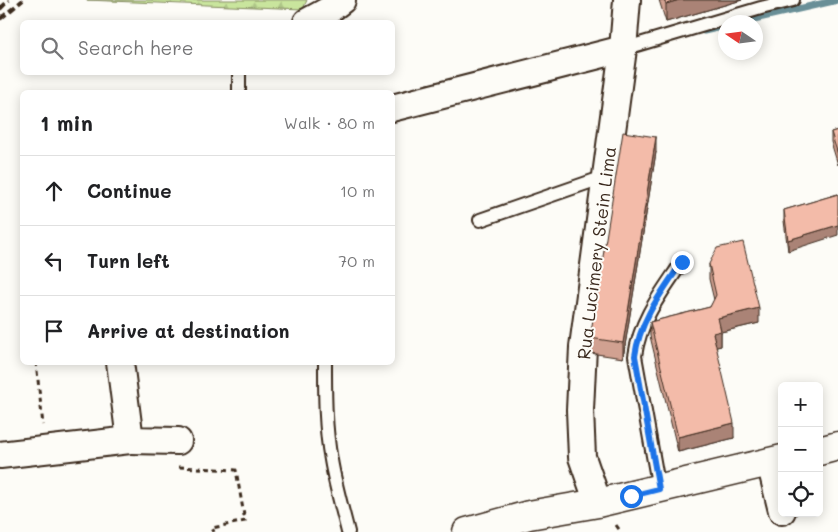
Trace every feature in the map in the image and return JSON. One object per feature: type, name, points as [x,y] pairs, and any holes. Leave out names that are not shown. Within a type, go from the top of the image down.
[{"type":"street","points":[[311,20],[342,0]]},
{"type":"street","name":"Rua Lucimery Stein Lima","points":[[598,503],[582,457],[580,410],[583,347],[607,176],[623,49],[627,0]]},
{"type":"street","points":[[395,107],[623,49]]},
{"type":"street","points":[[120,365],[130,440]]},
{"type":"street","points":[[0,455],[130,440],[178,441]]},
{"type":"street","points":[[823,450],[838,446]]},
{"type":"street","points":[[477,531],[529,515],[598,503],[776,461],[778,478]]},
{"type":"street","points":[[784,517],[788,532]]},
{"type":"lane","points":[[623,49],[793,0]]},
{"type":"lane","points":[[239,75],[240,90]]},
{"type":"lane","points":[[480,220],[607,176]]},
{"type":"lane","points":[[659,489],[635,356],[637,342],[649,311],[682,262]]},
{"type":"lane","points":[[325,365],[324,406],[329,451],[348,532]]},
{"type":"path","points":[[36,365],[46,450]]},
{"type":"path","points":[[178,441],[179,468],[236,470],[245,521],[213,530]]},
{"type":"green space","points":[[86,0],[307,0],[303,9]]},
{"type":"building","points":[[664,0],[679,0],[666,4]]},
{"type":"building","points":[[838,130],[838,155],[831,132]]},
{"type":"building","points":[[623,132],[656,137],[623,343],[590,338]]},
{"type":"building","points":[[838,194],[838,225],[788,240],[784,210]]},
{"type":"building","points":[[743,242],[759,308],[718,318],[721,331],[713,333],[734,423],[678,437],[650,322],[710,307],[716,295],[709,264],[717,248]]},
{"type":"waterway","points":[[763,17],[838,0]]},
{"type":"waterway","points":[[704,31],[718,28]]},
{"type":"railway","points":[[0,9],[9,0]]},
{"type":"railway","points":[[0,19],[23,0]]},
{"type":"route","points":[[631,496],[659,489],[635,356],[637,342],[649,311],[682,262]]}]
